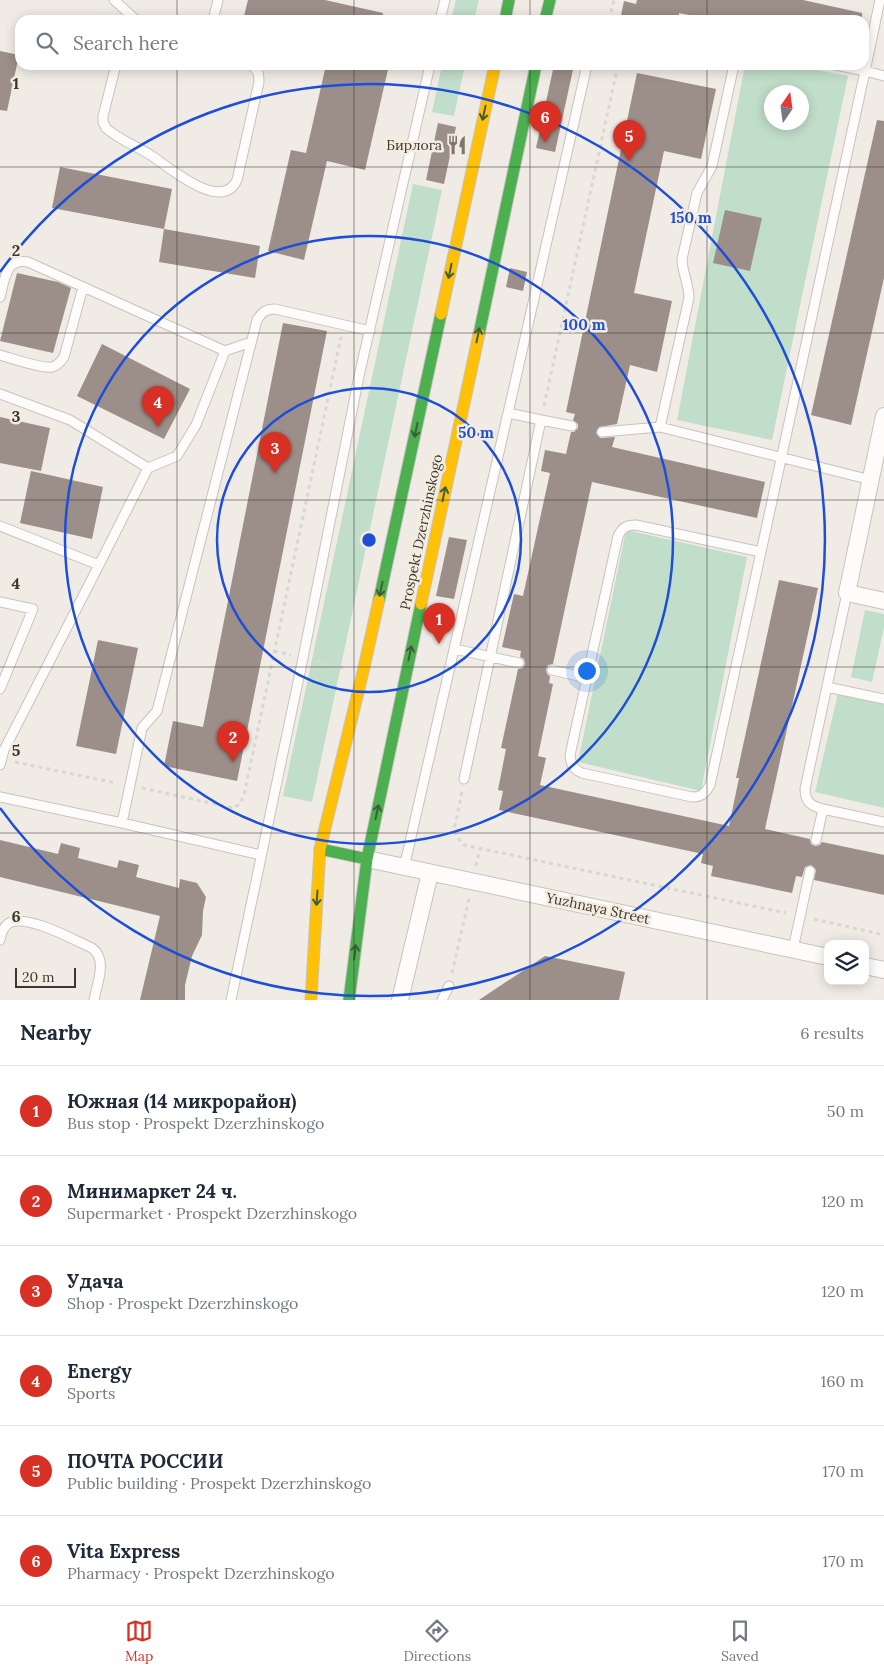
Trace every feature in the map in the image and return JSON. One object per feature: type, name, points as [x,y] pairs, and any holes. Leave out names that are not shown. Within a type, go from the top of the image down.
[{"type":"street","points":[[505,15],[509,0]]},
{"type":"street","points":[[546,15],[550,0]]},
{"type":"street","name":"Prospekt Dzerzhinskogo","points":[[310,1000],[320,849],[363,672],[494,70]]},
{"type":"street","name":"Prospekt Dzerzhinskogo","points":[[349,1000],[367,859],[535,70]]},
{"type":"street","points":[[884,416],[876,473],[847,593],[884,601]]},
{"type":"street","points":[[320,849],[367,859]]},
{"type":"street","name":"Yuzhnaya Street","points":[[367,859],[824,956]]},
{"type":"street","points":[[400,1000],[430,873]]},
{"type":"street","points":[[869,967],[884,970]]},
{"type":"lane","points":[[114,0],[126,15]]},
{"type":"lane","points":[[214,15],[218,0]]},
{"type":"lane","points":[[441,15],[445,0]]},
{"type":"lane","points":[[869,52],[880,0]]},
{"type":"lane","points":[[115,70],[103,116],[106,128],[178,175],[204,189],[220,192],[228,191],[234,187],[238,180],[259,82],[259,74],[256,70]]},
{"type":"lane","points":[[231,1000],[370,332],[429,70]]},
{"type":"lane","points":[[404,868],[586,70]]},
{"type":"lane","points":[[660,427],[689,298],[689,286],[682,268],[682,259],[697,193],[712,166],[733,70]]},
{"type":"lane","points":[[860,70],[884,76]]},
{"type":"lane","points":[[760,552],[636,525],[628,525],[622,529],[618,536],[570,755],[571,763],[575,770],[692,797],[700,797],[710,785],[865,71]]},
{"type":"lane","points":[[0,297],[11,264],[19,261],[28,262],[225,352],[251,342]]},
{"type":"lane","points":[[0,355],[45,367],[53,367],[60,363],[64,356],[83,287]]},
{"type":"lane","points":[[122,823],[142,728],[157,711],[257,320],[261,313],[267,309],[275,309],[344,324],[370,332]]},
{"type":"lane","points":[[0,765],[4,750],[148,468],[177,456],[196,425],[225,352]]},
{"type":"lane","points":[[0,394],[70,420],[148,468]]},
{"type":"lane","points":[[508,413],[572,426]]},
{"type":"lane","points":[[464,779],[541,420]]},
{"type":"lane","points":[[602,432],[660,427],[780,458],[876,473]]},
{"type":"lane","points":[[0,526],[99,565]]},
{"type":"lane","points":[[847,593],[805,789],[805,797],[810,804],[823,809],[884,822]]},
{"type":"lane","points":[[0,602],[33,610],[0,689]]},
{"type":"lane","points":[[455,649],[519,663]]},
{"type":"lane","points":[[552,670],[587,678]]},
{"type":"lane","points":[[827,687],[884,699]]},
{"type":"lane","points":[[0,797],[260,855]]},
{"type":"lane","points":[[816,840],[823,809]]},
{"type":"lane","points":[[793,949],[810,871]]},
{"type":"lane","points":[[0,940],[5,927],[11,922],[18,922],[47,927],[92,948],[98,952],[101,959],[94,1000]]},
{"type":"lane","points":[[442,1000],[449,986]]},
{"type":"path","points":[[611,15],[614,0]]},
{"type":"path","points":[[541,420],[617,70]]},
{"type":"path","points":[[244,795],[344,324]]},
{"type":"path","points":[[464,779],[454,830],[464,845],[884,935]]},
{"type":"path","points":[[449,986],[480,849]]},
{"type":"green space","points":[[456,0],[479,0],[475,15],[452,15]]},
{"type":"green space","points":[[441,70],[464,70],[454,116],[432,112]]},
{"type":"green space","points":[[744,70],[817,70],[848,76],[772,440],[677,420]]},
{"type":"green space","points":[[413,184],[442,190],[312,802],[283,796]]},
{"type":"green space","points":[[626,530],[747,557],[701,791],[578,762]]},
{"type":"green space","points":[[865,610],[884,614],[884,627],[872,682],[851,677]]},
{"type":"green space","points":[[838,693],[884,704],[884,808],[815,792]]},
{"type":"building","points":[[248,0],[325,0],[383,13],[383,15],[244,15]]},
{"type":"building","points":[[637,0],[803,0],[862,13],[862,15],[689,15],[679,13],[679,15],[621,15],[624,1],[636,4]]},
{"type":"building","points":[[0,51],[15,54],[16,70],[7,111],[0,110]]},
{"type":"building","points":[[325,70],[388,70],[365,170],[327,161],[304,260],[268,251],[291,150],[306,153]]},
{"type":"building","points":[[553,70],[573,70],[555,152],[536,148]]},
{"type":"building","points":[[637,73],[716,89],[701,159],[664,151],[634,293],[672,301],[657,372],[630,365],[617,424],[599,427],[596,433],[600,438],[615,437],[612,447],[765,482],[757,518],[592,482],[553,664],[548,665],[546,669],[547,674],[550,676],[549,683],[553,684],[538,756],[546,758],[540,785],[729,826],[739,778],[736,778],[779,580],[818,588],[765,829],[810,839],[811,844],[815,846],[820,845],[822,842],[884,855],[884,895],[814,880],[816,870],[811,865],[805,867],[802,877],[796,876],[792,893],[711,876],[713,866],[701,863],[703,854],[499,810],[503,791],[498,790],[506,749],[501,748],[518,669],[523,668],[525,664],[524,659],[520,657],[521,651],[502,647],[514,594],[523,596],[550,473],[541,471],[545,450],[566,454],[571,432],[578,428],[578,424],[573,420],[575,414],[566,412]]},
{"type":"building","points":[[877,120],[884,121],[884,278],[851,425],[811,415]]},
{"type":"building","points":[[438,123],[456,127],[444,184],[426,180]]},
{"type":"building","points":[[60,167],[172,189],[164,229],[52,208]]},
{"type":"building","points":[[725,210],[762,218],[750,271],[713,263]]},
{"type":"building","points":[[164,229],[260,246],[255,278],[159,262]]},
{"type":"building","points":[[510,268],[527,272],[523,291],[506,287]]},
{"type":"building","points":[[17,273],[58,282],[71,288],[53,353],[0,341]]},
{"type":"building","points":[[283,323],[327,331],[237,781],[164,766],[173,721],[203,727]]},
{"type":"building","points":[[102,344],[190,389],[164,439],[77,396]]},
{"type":"building","points":[[0,417],[50,428],[41,471],[0,463]]},
{"type":"building","points":[[31,471],[103,487],[92,539],[20,523]]},
{"type":"building","points":[[449,537],[467,540],[454,599],[436,596]]},
{"type":"building","points":[[98,640],[138,648],[116,754],[76,746]]},
{"type":"building","points":[[0,840],[58,854],[61,843],[80,848],[78,858],[117,868],[119,860],[139,865],[136,877],[179,888],[180,879],[197,883],[206,897],[203,911],[202,935],[192,956],[185,985],[185,1000],[140,1000],[160,916],[0,877]]},
{"type":"building","points":[[545,956],[625,972],[619,1000],[479,1000]]},
{"type":"traffic: fast","points":[[506,15],[509,0]]},
{"type":"traffic: fast","points":[[546,15],[550,0]]},
{"type":"traffic: fast","points":[[479,334],[535,70]]},
{"type":"traffic: fast","points":[[379,600],[441,314]]},
{"type":"traffic: fast","points":[[349,1000],[367,859],[421,604]]},
{"type":"traffic: fast","points":[[320,849],[367,859]]},
{"type":"traffic: slow","points":[[441,314],[494,70]]},
{"type":"traffic: slow","points":[[421,604],[479,334]]},
{"type":"traffic: slow","points":[[311,1000],[320,849],[379,600]]},
{"type":"place","name":"Vita Express","points":[[545,142]]},
{"type":"place","name":"Бирлога","points":[[457,145]]},
{"type":"place","name":"ПОЧТА РОССИИ","points":[[629,161]]},
{"type":"place","name":"Energy","points":[[158,427]]},
{"type":"place","name":"Удача","points":[[275,473]]},
{"type":"place","name":"Южная (14 микрорайон)","points":[[439,644]]},
{"type":"place","name":"Минимаркет 24 ч.","points":[[233,762]]}]
